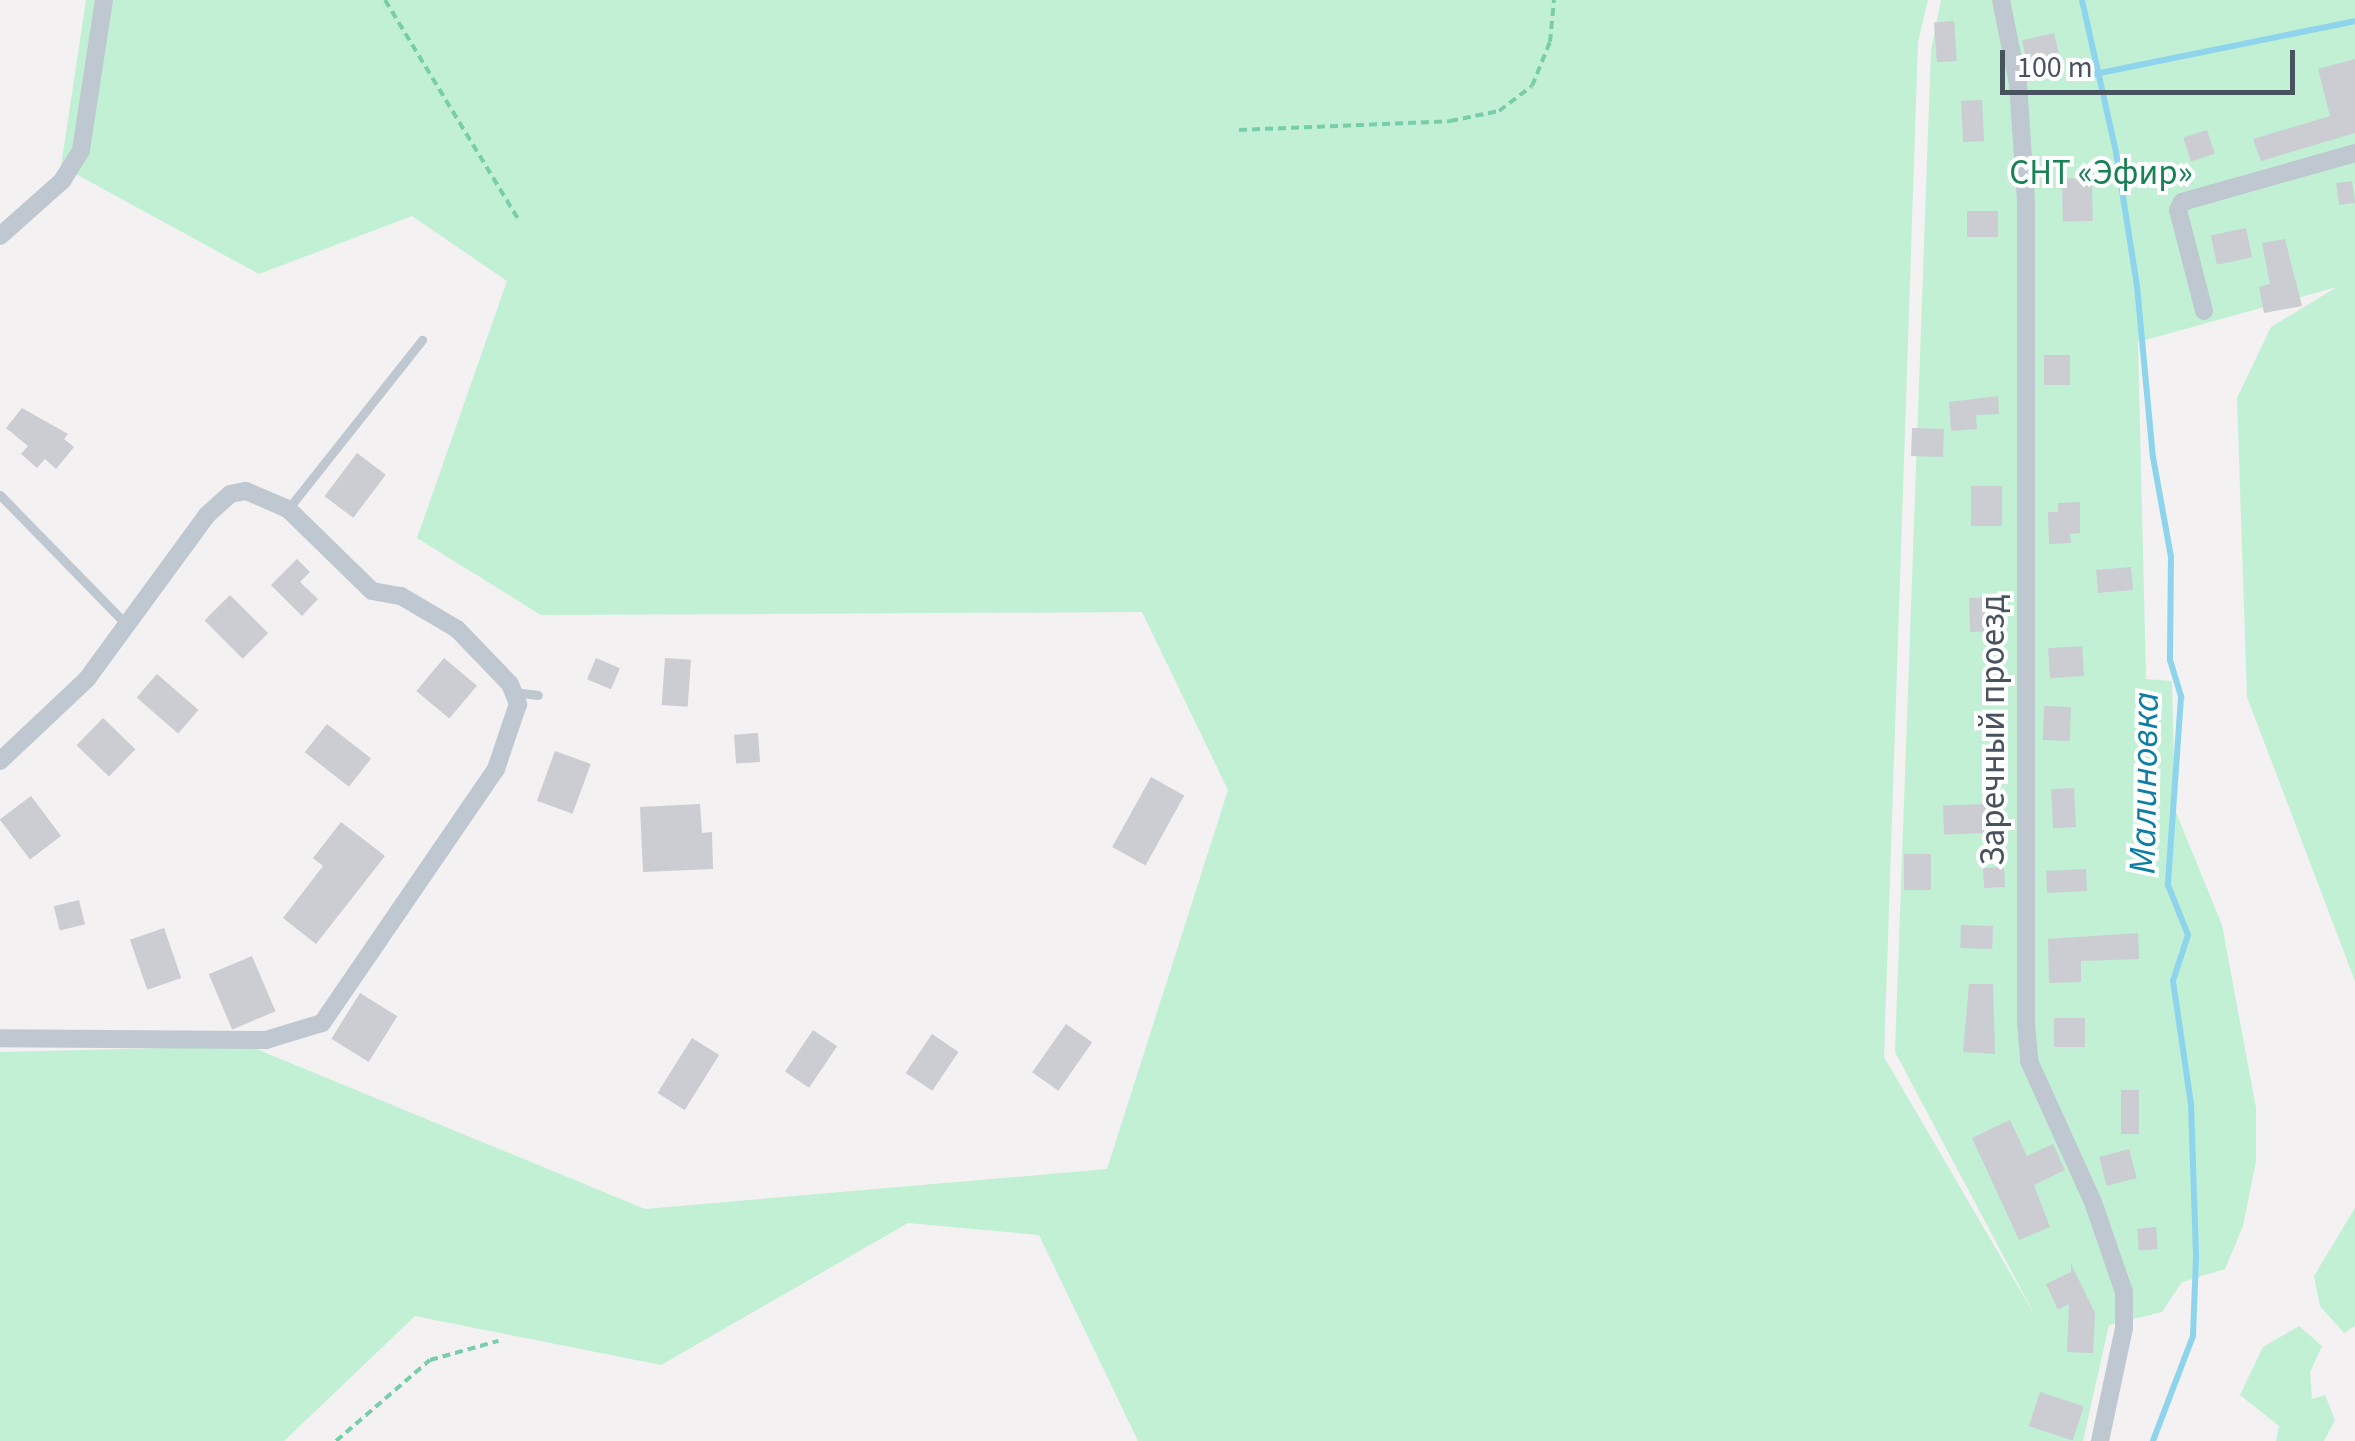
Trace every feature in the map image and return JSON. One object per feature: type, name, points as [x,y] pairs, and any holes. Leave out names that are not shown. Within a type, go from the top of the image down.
[{"type":"street","points":[[0,236],[62,181],[82,150],[104,0]]},
{"type":"street","name":"Заречный проезд","points":[[2001,0],[2018,84],[2026,202],[2026,1023],[2034,1074],[2093,1202],[2124,1292],[2124,1328],[2100,1441]]},
{"type":"street","points":[[2204,311],[2178,210],[2182,202],[2355,152]]},
{"type":"street","points":[[0,761],[86,680],[130,627],[207,515],[230,494],[246,491],[288,509],[372,590],[401,596],[457,629],[513,692],[516,725],[496,769],[322,1023],[266,1040],[0,1038]]},
{"type":"lane","points":[[288,509],[422,340]]},
{"type":"lane","points":[[0,495],[130,627]]},
{"type":"lane","points":[[513,692],[538,695]]},
{"type":"path","points":[[385,0],[518,219]]},
{"type":"path","points":[[1239,130],[1450,120],[1500,111],[1532,86],[1550,42],[1554,0]]},
{"type":"path","points":[[336,1441],[430,1360],[498,1341]]},
{"type":"green space","name":"СНТ «Эфир»","points":[[86,0],[1928,0],[1918,42],[1884,1057],[2037,1319],[1895,1052],[1931,50],[1941,0],[2355,0],[2355,981],[2247,697],[2237,398],[2271,327],[2337,287],[2138,342],[2146,679],[2172,681],[2175,810],[2222,925],[2256,1108],[2256,1161],[2243,1226],[2225,1269],[2182,1282],[2162,1312],[2109,1325],[2083,1441],[1138,1441],[1039,1235],[908,1223],[661,1365],[415,1316],[284,1441],[0,1441],[0,1052],[249,1046],[645,1209],[1107,1169],[1228,790],[1142,612],[541,615],[417,538],[507,281],[412,216],[259,274],[61,166]]},
{"type":"green space","points":[[2355,1208],[2355,1326],[2344,1333],[2320,1306],[2314,1276]]},
{"type":"green space","points":[[2299,1326],[2322,1346],[2310,1372],[2312,1399],[2325,1395],[2335,1420],[2324,1441],[2276,1441],[2279,1426],[2240,1395],[2263,1347]]},
{"type":"building","points":[[1954,21],[1957,61],[1937,62],[1934,22]]},
{"type":"building","points":[[2054,33],[2062,69],[2030,76],[2022,40]]},
{"type":"building","points":[[2355,59],[2355,133],[2261,161],[2253,139],[2330,116],[2318,69]]},
{"type":"building","points":[[1982,100],[1984,141],[1963,142],[1961,101]]},
{"type":"building","points":[[2207,130],[2215,154],[2191,162],[2183,138]]},
{"type":"building","points":[[2092,178],[2093,221],[2063,222],[2062,179]]},
{"type":"building","points":[[2352,181],[2355,203],[2339,205],[2336,183]]},
{"type":"building","points":[[1967,211],[1998,211],[1998,237],[1967,237]]},
{"type":"building","points":[[2246,228],[2252,257],[2217,265],[2211,235]]},
{"type":"building","points":[[2285,239],[2302,306],[2264,313],[2259,287],[2270,284],[2262,243]]},
{"type":"building","points":[[2044,355],[2070,355],[2070,385],[2044,385]]},
{"type":"building","points":[[1998,396],[1999,414],[1976,415],[1977,429],[1951,431],[1949,402]]},
{"type":"building","points":[[22,408],[68,434],[64,439],[74,447],[56,469],[45,459],[37,468],[21,454],[28,446],[6,428]]},
{"type":"building","points":[[1912,428],[1944,429],[1943,457],[1911,456]]},
{"type":"building","points":[[357,453],[386,475],[353,518],[325,496]]},
{"type":"building","points":[[1971,486],[2002,486],[2002,526],[1971,526]]},
{"type":"building","points":[[2080,502],[2080,533],[2070,534],[2071,543],[2049,544],[2048,512],[2058,512],[2058,503]]},
{"type":"building","points":[[297,559],[310,572],[300,582],[318,599],[302,616],[271,585]]},
{"type":"building","points":[[2131,567],[2133,590],[2098,593],[2096,570]]},
{"type":"building","points":[[230,595],[268,633],[243,659],[205,620]]},
{"type":"building","points":[[2000,597],[2001,631],[1970,632],[1969,598]]},
{"type":"building","points":[[2082,646],[2084,676],[2050,678],[2048,648]]},
{"type":"building","points":[[444,658],[477,686],[449,719],[416,691]]},
{"type":"building","points":[[596,658],[620,668],[611,689],[587,679]]},
{"type":"building","points":[[665,658],[691,660],[688,707],[662,705]]},
{"type":"building","points":[[157,674],[199,710],[178,733],[137,697]]},
{"type":"building","points":[[2044,706],[2071,707],[2070,741],[2043,740]]},
{"type":"building","points":[[103,718],[135,749],[109,777],[77,745]]},
{"type":"building","points":[[327,724],[371,758],[349,787],[305,752]]},
{"type":"building","points":[[758,733],[760,762],[736,764],[734,735]]},
{"type":"building","points":[[555,751],[591,764],[573,814],[537,801]]},
{"type":"building","points":[[1151,777],[1184,795],[1145,865],[1112,847]]},
{"type":"building","points":[[2074,788],[2076,827],[2053,828],[2051,789]]},
{"type":"building","points":[[31,796],[61,836],[30,859],[0,819]]},
{"type":"building","points":[[700,804],[702,833],[712,832],[713,869],[643,872],[640,807]]},
{"type":"building","points":[[1988,804],[1989,833],[1944,835],[1943,806]]},
{"type":"building","points":[[341,822],[385,856],[316,944],[283,918],[323,866],[313,858]]},
{"type":"building","points":[[1904,854],[1931,854],[1931,890],[1904,890]]},
{"type":"building","points":[[2004,867],[2005,887],[1984,888],[1983,868]]},
{"type":"building","points":[[2086,869],[2087,891],[2047,893],[2046,871]]},
{"type":"building","points":[[79,900],[85,924],[60,931],[54,906]]},
{"type":"building","points":[[1961,925],[1993,926],[1992,949],[1960,948]]},
{"type":"building","points":[[164,928],[181,978],[147,990],[130,940]]},
{"type":"building","points":[[2138,933],[2139,959],[2081,961],[2081,982],[2049,983],[2048,939]]},
{"type":"building","points":[[252,956],[275,1011],[232,1030],[209,974]]},
{"type":"building","points":[[1969,984],[1993,984],[1995,1054],[1963,1052]]},
{"type":"building","points":[[360,993],[397,1016],[369,1062],[331,1039]]},
{"type":"building","points":[[2054,1018],[2085,1018],[2085,1047],[2054,1047]]},
{"type":"building","points":[[1066,1024],[1092,1042],[1058,1091],[1032,1072]]},
{"type":"building","points":[[813,1030],[837,1046],[809,1088],[785,1071]]},
{"type":"building","points":[[932,1034],[959,1052],[932,1091],[906,1073]]},
{"type":"building","points":[[692,1038],[719,1055],[685,1110],[658,1093]]},
{"type":"building","points":[[2121,1090],[2139,1090],[2139,1134],[2121,1134]]},
{"type":"building","points":[[2010,1120],[2027,1156],[2053,1144],[2065,1170],[2034,1185],[2050,1227],[2019,1240],[1972,1138]]},
{"type":"building","points":[[2129,1149],[2137,1178],[2107,1186],[2099,1157]]},
{"type":"building","points":[[2156,1227],[2158,1249],[2139,1251],[2137,1229]]},
{"type":"building","points":[[2071,1264],[2095,1313],[2093,1353],[2067,1352],[2069,1304],[2058,1310],[2046,1284],[2071,1272]]},
{"type":"building","points":[[2040,1392],[2084,1406],[2073,1440],[2029,1426]]},
{"type":"waterway","name":"Малиновка","points":[[2082,0],[2116,152],[2137,286],[2153,457],[2171,557],[2170,660],[2181,697],[2168,885],[2188,935],[2173,981],[2191,1104],[2196,1258],[2193,1336],[2153,1441]]},
{"type":"waterway","points":[[2095,74],[2355,21]]}]
